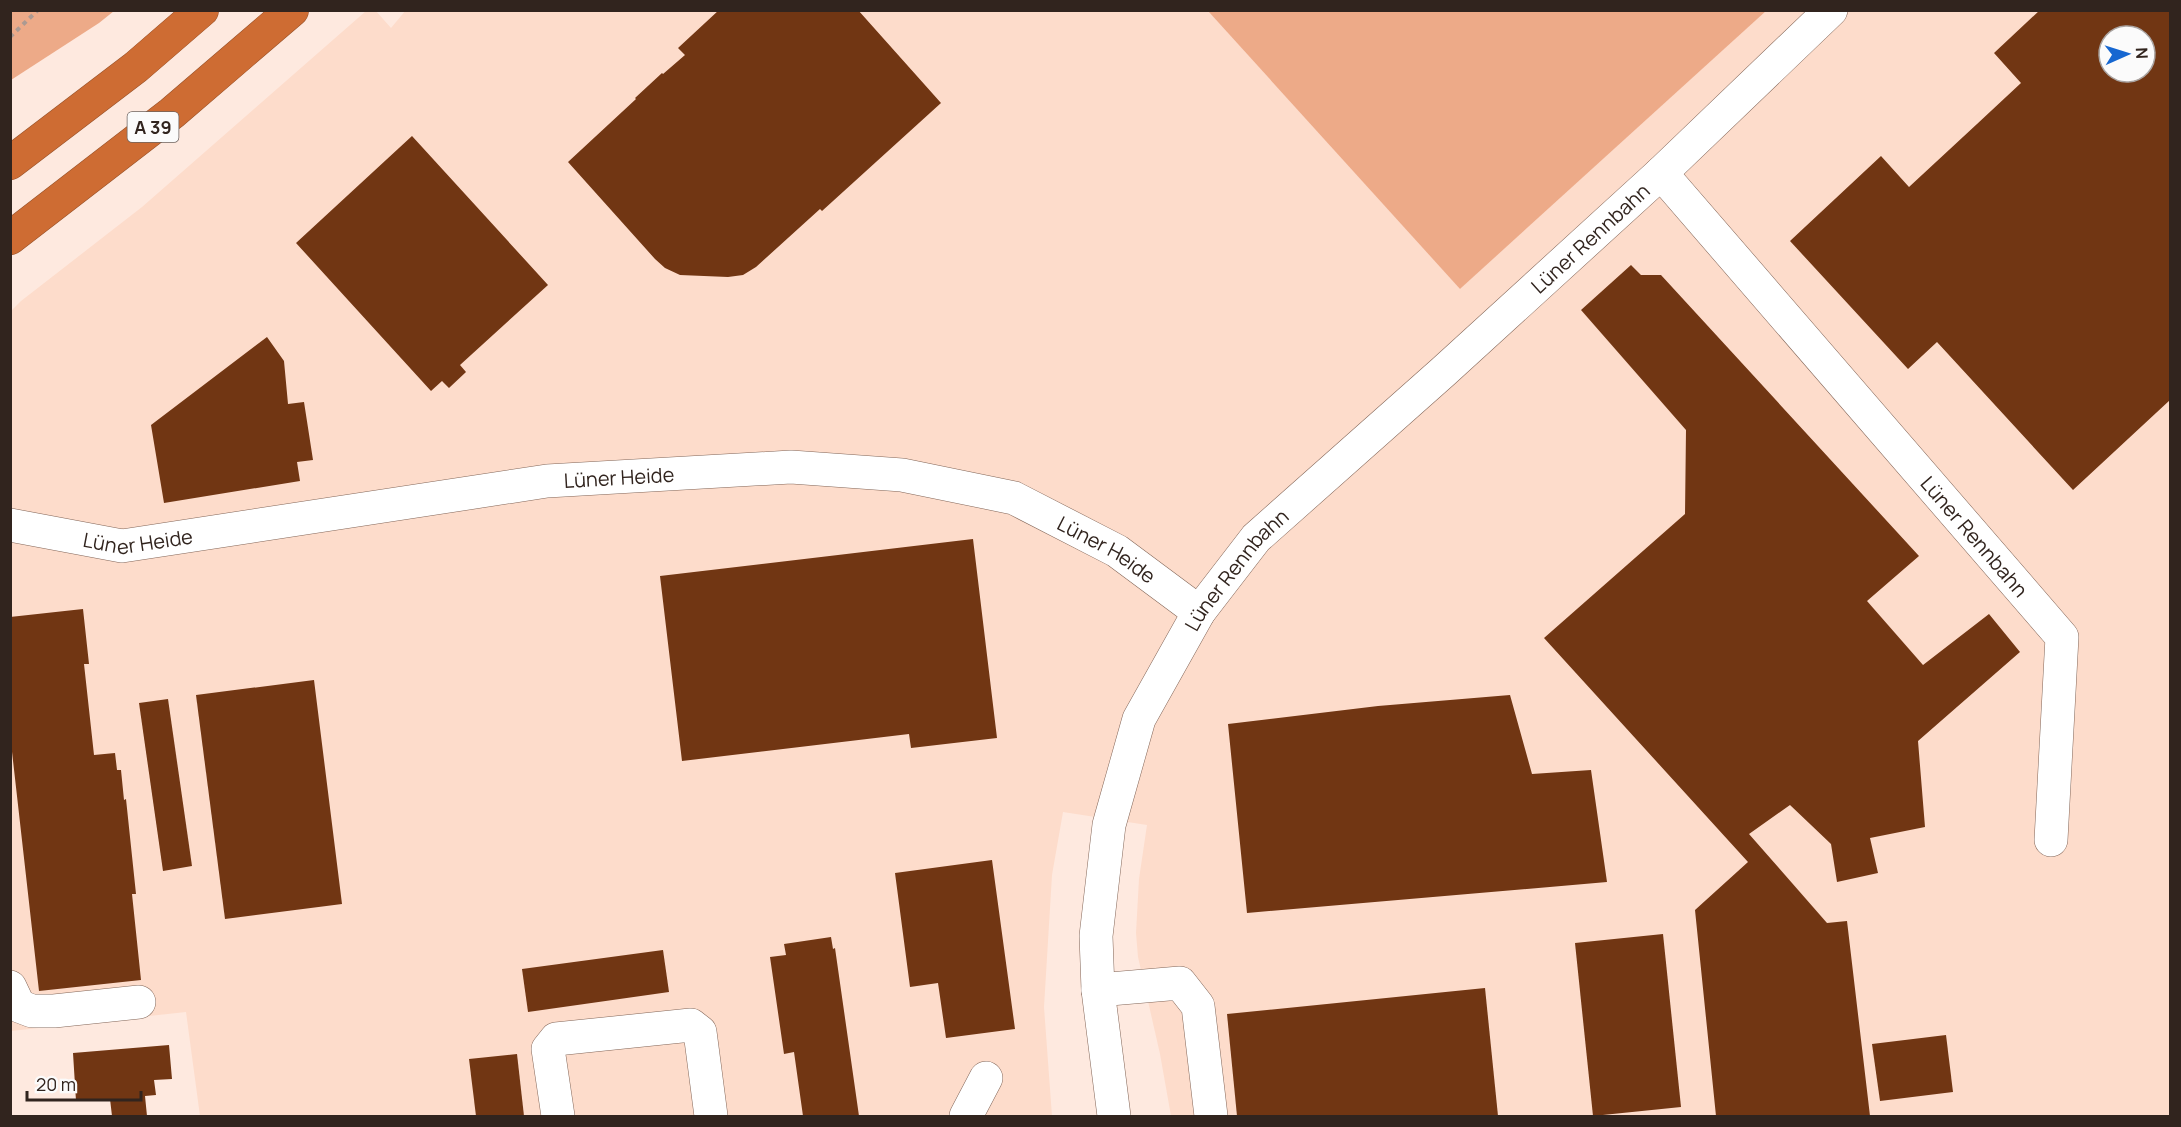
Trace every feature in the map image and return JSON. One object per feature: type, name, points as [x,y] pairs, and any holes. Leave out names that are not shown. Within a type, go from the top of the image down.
[{"type":"highway","points":[[10,163],[136,67],[202,10]]},
{"type":"highway","name":"A 39","points":[[10,238],[172,113],[292,10]]},
{"type":"street","name":"Lüner Rennbahn","points":[[1114,1116],[1098,990],[1096,936],[1109,825],[1139,719],[1199,612],[1256,538],[1443,372],[1660,173],[1831,10]]},
{"type":"street","name":"Lüner Rennbahn","points":[[1660,173],[2062,637],[2051,840]]},
{"type":"street","name":"Lüner Heide","points":[[10,525],[122,546],[547,481],[791,467],[902,475],[1014,498],[1117,551],[1199,612]]},
{"type":"street","points":[[1098,990],[1180,983],[1198,1006],[1211,1116]]},
{"type":"street","points":[[10,987],[19,1006],[32,1011],[54,1011],[139,1002]]},
{"type":"street","points":[[558,1116],[548,1049],[556,1039],[690,1025],[700,1032],[711,1116]]},
{"type":"street","points":[[966,1116],[986,1078]]},
{"type":"path","points":[[10,37],[38,10]]},
{"type":"shaded area","points":[[11,10],[114,10],[114,11],[11,80]]},
{"type":"shaded area","points":[[406,10],[1208,11],[1460,289],[1766,11],[2170,11],[2170,1116],[1171,1116],[1160,1054],[1138,957],[1136,933],[1139,879],[1147,825],[1063,812],[1052,875],[1044,1007],[1052,1116],[200,1116],[186,1012],[11,1031],[10,312],[142,207],[366,11],[376,11],[391,28]]},
{"type":"shaded area","points":[[1208,11],[1766,11],[1460,289]]},
{"type":"building","points":[[719,10],[858,10],[941,103],[822,211],[820,209],[756,267],[743,275],[728,277],[680,275],[665,268],[655,259],[568,162],[662,73],[685,55],[678,48]]},
{"type":"building","points":[[2040,10],[2170,10],[2170,400],[2073,490],[1937,342],[1908,369],[1790,241],[1881,156],[1909,187],[2021,83],[1994,53]]},
{"type":"building","points":[[412,136],[548,285],[460,365],[466,372],[449,388],[442,381],[431,391],[296,243]]},
{"type":"building","points":[[1631,265],[1641,275],[1661,275],[1919,556],[1867,601],[1923,665],[1989,614],[2020,652],[1918,741],[1925,827],[1870,838],[1878,873],[1837,882],[1831,844],[1790,805],[1749,834],[1827,923],[1847,921],[1870,1116],[1716,1116],[1695,910],[1748,862],[1544,638],[1685,514],[1686,430],[1581,310]]},
{"type":"building","points":[[267,337],[284,361],[288,404],[304,402],[313,460],[297,462],[300,481],[164,503],[151,425]]},
{"type":"building","points":[[973,539],[997,738],[911,748],[909,734],[682,761],[660,576]]},
{"type":"building","points":[[83,609],[89,664],[84,664],[94,755],[115,753],[117,770],[121,770],[124,800],[126,799],[136,894],[132,894],[141,980],[39,991],[10,734],[10,617]]},
{"type":"building","points":[[314,680],[342,904],[225,919],[196,695]]},
{"type":"building","points":[[1510,695],[1532,774],[1591,770],[1607,882],[1247,913],[1228,724],[1378,706]]},
{"type":"building","points":[[168,699],[192,866],[163,871],[139,703]]},
{"type":"building","points":[[992,860],[1015,1029],[946,1038],[938,983],[910,987],[895,873]]},
{"type":"building","points":[[1663,934],[1681,1107],[1593,1116],[1575,943]]},
{"type":"building","points":[[831,937],[833,949],[835,948],[859,1116],[803,1116],[794,1052],[784,1054],[770,957],[786,955],[784,944]]},
{"type":"building","points":[[663,950],[669,992],[528,1012],[522,969]]},
{"type":"building","points":[[1485,988],[1498,1116],[1237,1116],[1227,1014]]},
{"type":"building","points":[[1946,1035],[1953,1092],[1880,1101],[1872,1044]]},
{"type":"building","points":[[169,1045],[172,1079],[154,1080],[156,1095],[145,1096],[147,1116],[112,1116],[110,1099],[76,1101],[73,1053]]},
{"type":"building","points":[[517,1054],[524,1116],[476,1116],[469,1059]]}]
